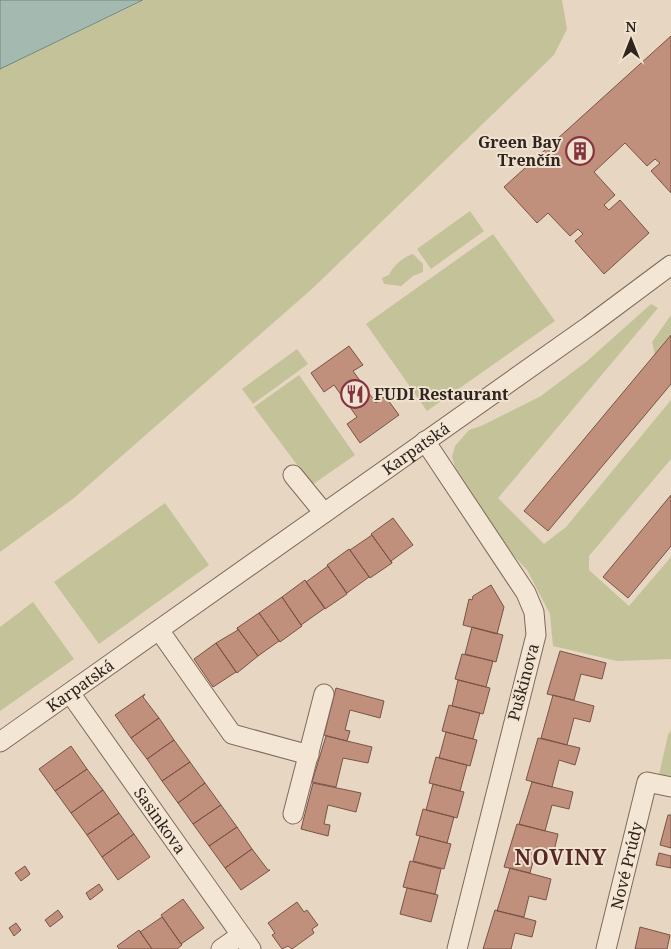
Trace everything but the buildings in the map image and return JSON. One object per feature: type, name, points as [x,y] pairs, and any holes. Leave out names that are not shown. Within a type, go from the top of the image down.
[{"type":"street","name":"Karpatská","points":[[0,742],[589,326],[671,265]]},
{"type":"street","name":"Puškinova","points":[[425,441],[526,593],[534,612],[536,635],[457,949]]},
{"type":"street","points":[[293,475],[324,513]]},
{"type":"street","points":[[159,630],[232,734],[309,755]]},
{"type":"street","name":"Sasinkova","points":[[70,693],[246,942]]},
{"type":"street","points":[[293,814],[324,694]]},
{"type":"street","name":"Nové Prúdy","points":[[606,949],[647,782],[671,788]]},
{"type":"street","points":[[221,949],[246,942]]},
{"type":"green space","points":[[145,0],[562,0],[567,29],[554,55],[313,288],[74,498],[0,552],[0,69]]},
{"type":"green space","points":[[470,211],[484,231],[431,269],[417,249]]},
{"type":"green space","points":[[493,234],[555,321],[427,411],[366,324]]},
{"type":"green space","points":[[413,254],[423,264],[423,272],[413,276],[401,286],[384,284],[382,278],[389,275],[402,259]]},
{"type":"green space","points":[[651,304],[658,308],[498,498],[544,544],[566,527],[671,400],[671,459],[589,556],[589,570],[629,606],[671,557],[671,659],[617,661],[553,646],[550,614],[527,570],[501,542],[455,467],[452,457],[455,446],[469,430],[481,426],[541,396],[586,362]]},
{"type":"green space","points":[[671,315],[671,335],[655,355],[652,342]]},
{"type":"green space","points":[[297,349],[308,364],[253,404],[242,389]]},
{"type":"green space","points":[[299,375],[355,455],[312,485],[254,407]]},
{"type":"green space","points":[[165,503],[209,565],[99,644],[54,582]]},
{"type":"green space","points":[[33,602],[74,659],[0,711],[0,627]]},
{"type":"green space","points":[[671,730],[671,782],[658,779],[668,735]]},
{"type":"shaded area","points":[[0,0],[143,0],[0,69]]},
{"type":"place","name":"Green Bay Trenčín","points":[[580,151]]},
{"type":"place","name":"FUDI Restaurant","points":[[355,394]]},
{"type":"district","name":"NOVINY","points":[[561,857]]}]
